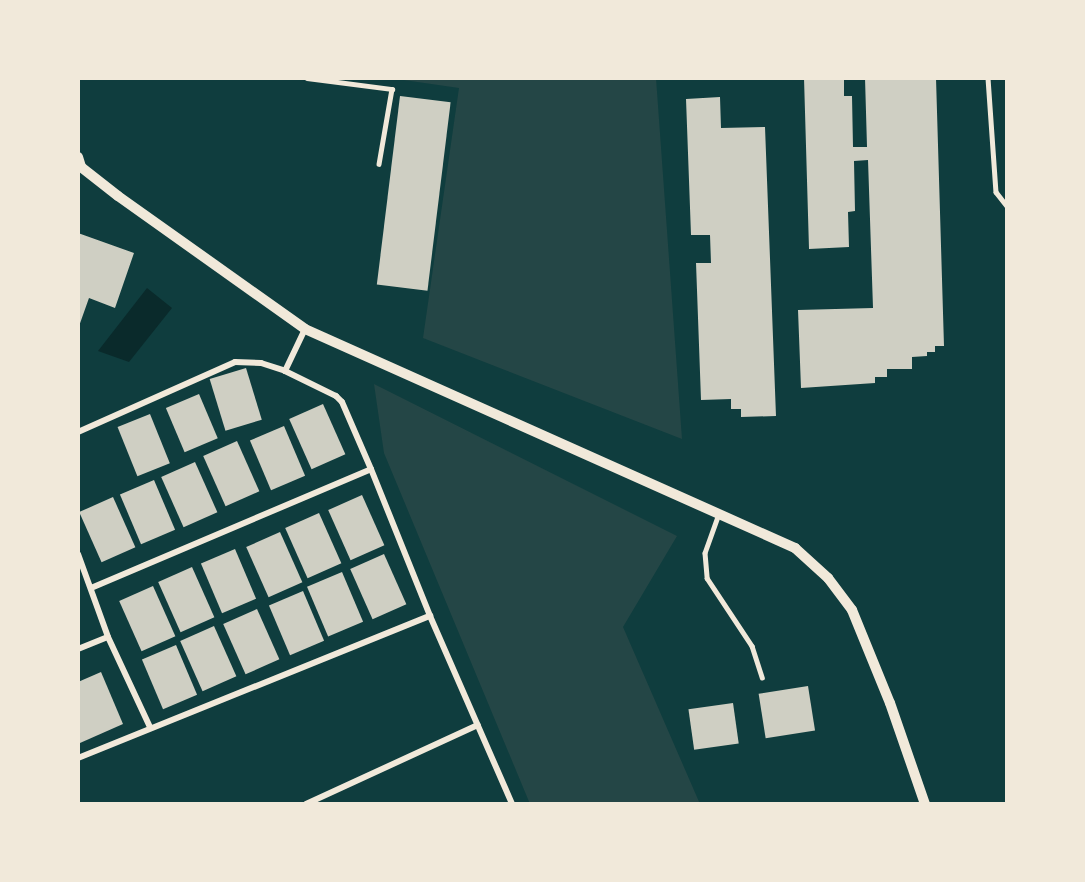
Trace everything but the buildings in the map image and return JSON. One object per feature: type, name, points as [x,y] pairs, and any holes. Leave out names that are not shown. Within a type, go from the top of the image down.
[{"type":"street","points":[[79,165],[177,239],[305,329],[795,548],[828,578],[852,609],[890,703],[925,804]]},
{"type":"street","points":[[285,371],[305,329]]},
{"type":"street","points":[[78,432],[235,362],[261,363],[285,371],[336,396],[342,402],[371,469],[430,616],[512,804]]},
{"type":"street","points":[[91,588],[371,469]]},
{"type":"street","points":[[78,554],[108,637],[150,727]]},
{"type":"street","points":[[78,758],[150,727],[430,616]]},
{"type":"street","points":[[78,650],[108,637]]},
{"type":"street","points":[[306,804],[478,725]]},
{"type":"lane","points":[[307,78],[392,89],[380,164]]},
{"type":"lane","points":[[988,78],[996,192],[1007,206]]},
{"type":"lane","points":[[719,514],[705,553],[707,578],[752,646],[762,677]]},
{"type":"shaded area","points":[[390,78],[656,78],[682,439],[423,338],[459,88]]},
{"type":"shaded area","points":[[147,288],[172,308],[129,362],[98,351]]},
{"type":"shaded area","points":[[374,384],[677,536],[623,627],[700,804],[530,804],[384,453]]}]
